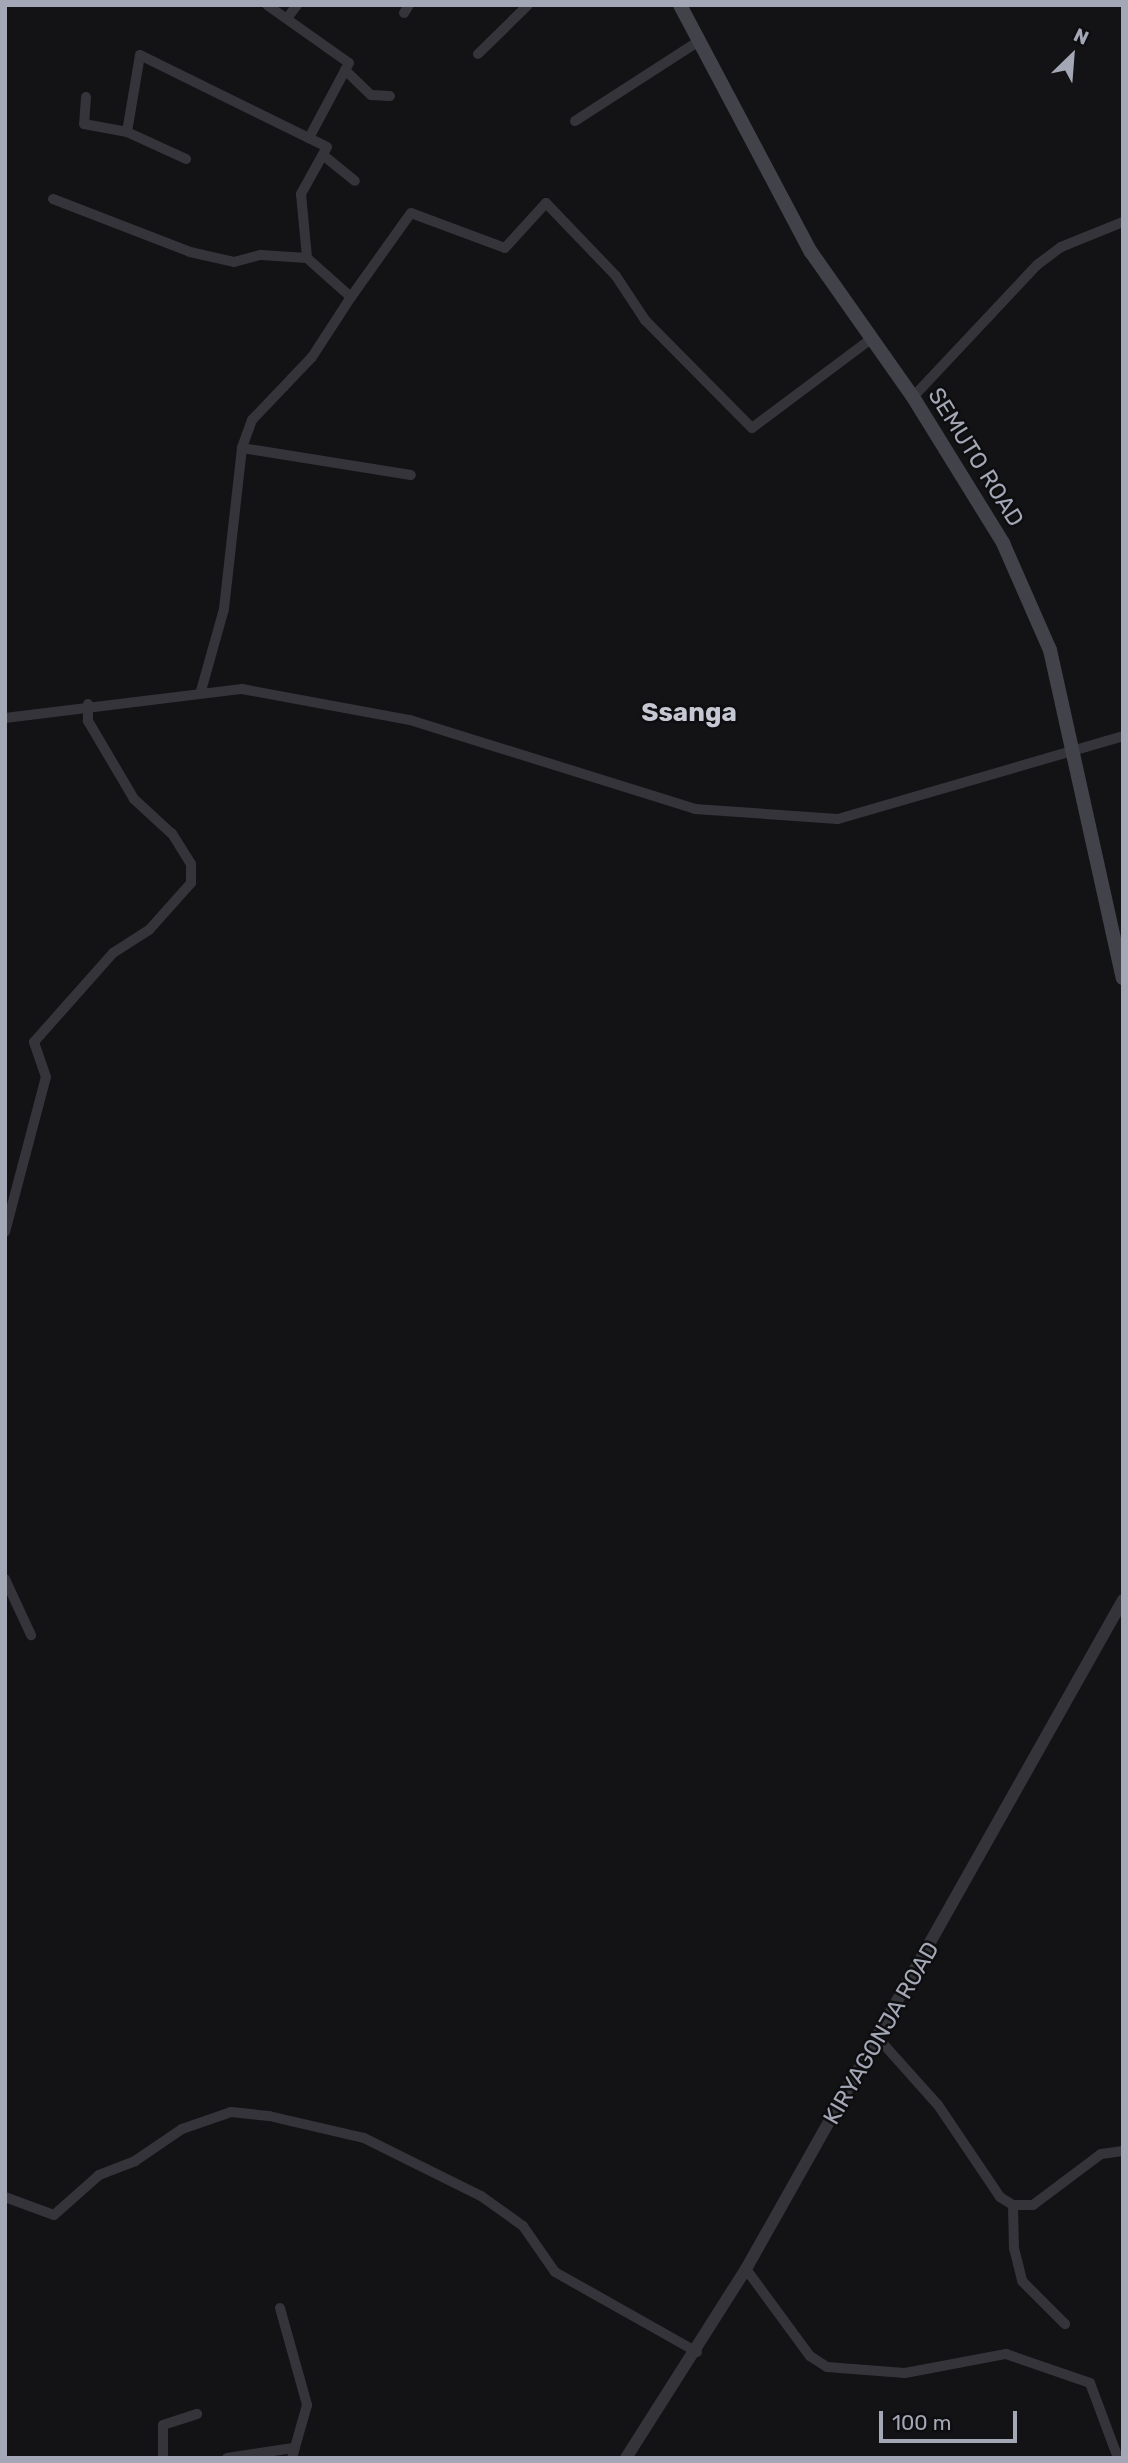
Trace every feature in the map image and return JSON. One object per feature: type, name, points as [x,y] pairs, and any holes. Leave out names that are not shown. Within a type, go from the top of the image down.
[{"type":"main road","name":"SEMUTO ROAD","points":[[680,5],[811,252],[913,397],[1003,543],[1050,650],[1076,752],[1123,978]]},
{"type":"street","points":[[267,5],[288,17],[349,63],[309,138]]},
{"type":"street","points":[[288,17],[297,5]]},
{"type":"street","points":[[478,54],[528,5]]},
{"type":"street","points":[[575,121],[699,41]]},
{"type":"street","points":[[127,132],[140,55],[327,147],[301,194],[307,258]]},
{"type":"street","points":[[345,70],[371,95],[390,96]]},
{"type":"street","points":[[86,97],[83,124],[127,132],[186,159]]},
{"type":"street","points":[[323,155],[355,181]]},
{"type":"street","points":[[53,198],[190,252],[234,262],[261,255],[307,258],[351,297]]},
{"type":"street","points":[[201,691],[224,609],[242,448],[252,420],[312,357],[411,213],[505,248],[546,203],[616,276],[645,320],[752,428],[871,339]]},
{"type":"street","points":[[913,397],[1037,265],[1061,247],[1123,222]]},
{"type":"street","points":[[242,448],[411,475]]},
{"type":"street","points":[[5,718],[88,704],[242,689],[410,720],[695,809],[838,819],[1076,752],[1123,736]]},
{"type":"street","points":[[5,1232],[46,1077],[34,1042],[113,953],[149,930],[191,883],[191,864],[172,834],[134,799],[88,721],[88,704]]},
{"type":"street","points":[[5,1579],[31,1635]]},
{"type":"street","name":"KIRYAGONJA ROAD","points":[[626,2458],[697,2352],[746,2269],[1123,1600]]},
{"type":"street","points":[[878,2038],[938,2105],[1000,2197],[1013,2205],[1032,2205],[1101,2154],[1123,2151]]},
{"type":"street","points":[[5,2197],[54,2215],[99,2175],[143,2157],[182,2129],[230,2112],[269,2116],[364,2138],[481,2196],[523,2226],[555,2272],[697,2352]]},
{"type":"street","points":[[1013,2205],[1014,2248],[1022,2281],[1065,2324]]},
{"type":"street","points":[[746,2269],[810,2356],[827,2367],[905,2373],[1006,2354],[1090,2383],[1118,2458]]},
{"type":"street","points":[[227,2458],[293,2453],[307,2405],[281,2308]]},
{"type":"street","points":[[163,2458],[163,2425],[197,2414]]},
{"type":"district","name":"Ssanga","points":[[689,713]]}]
